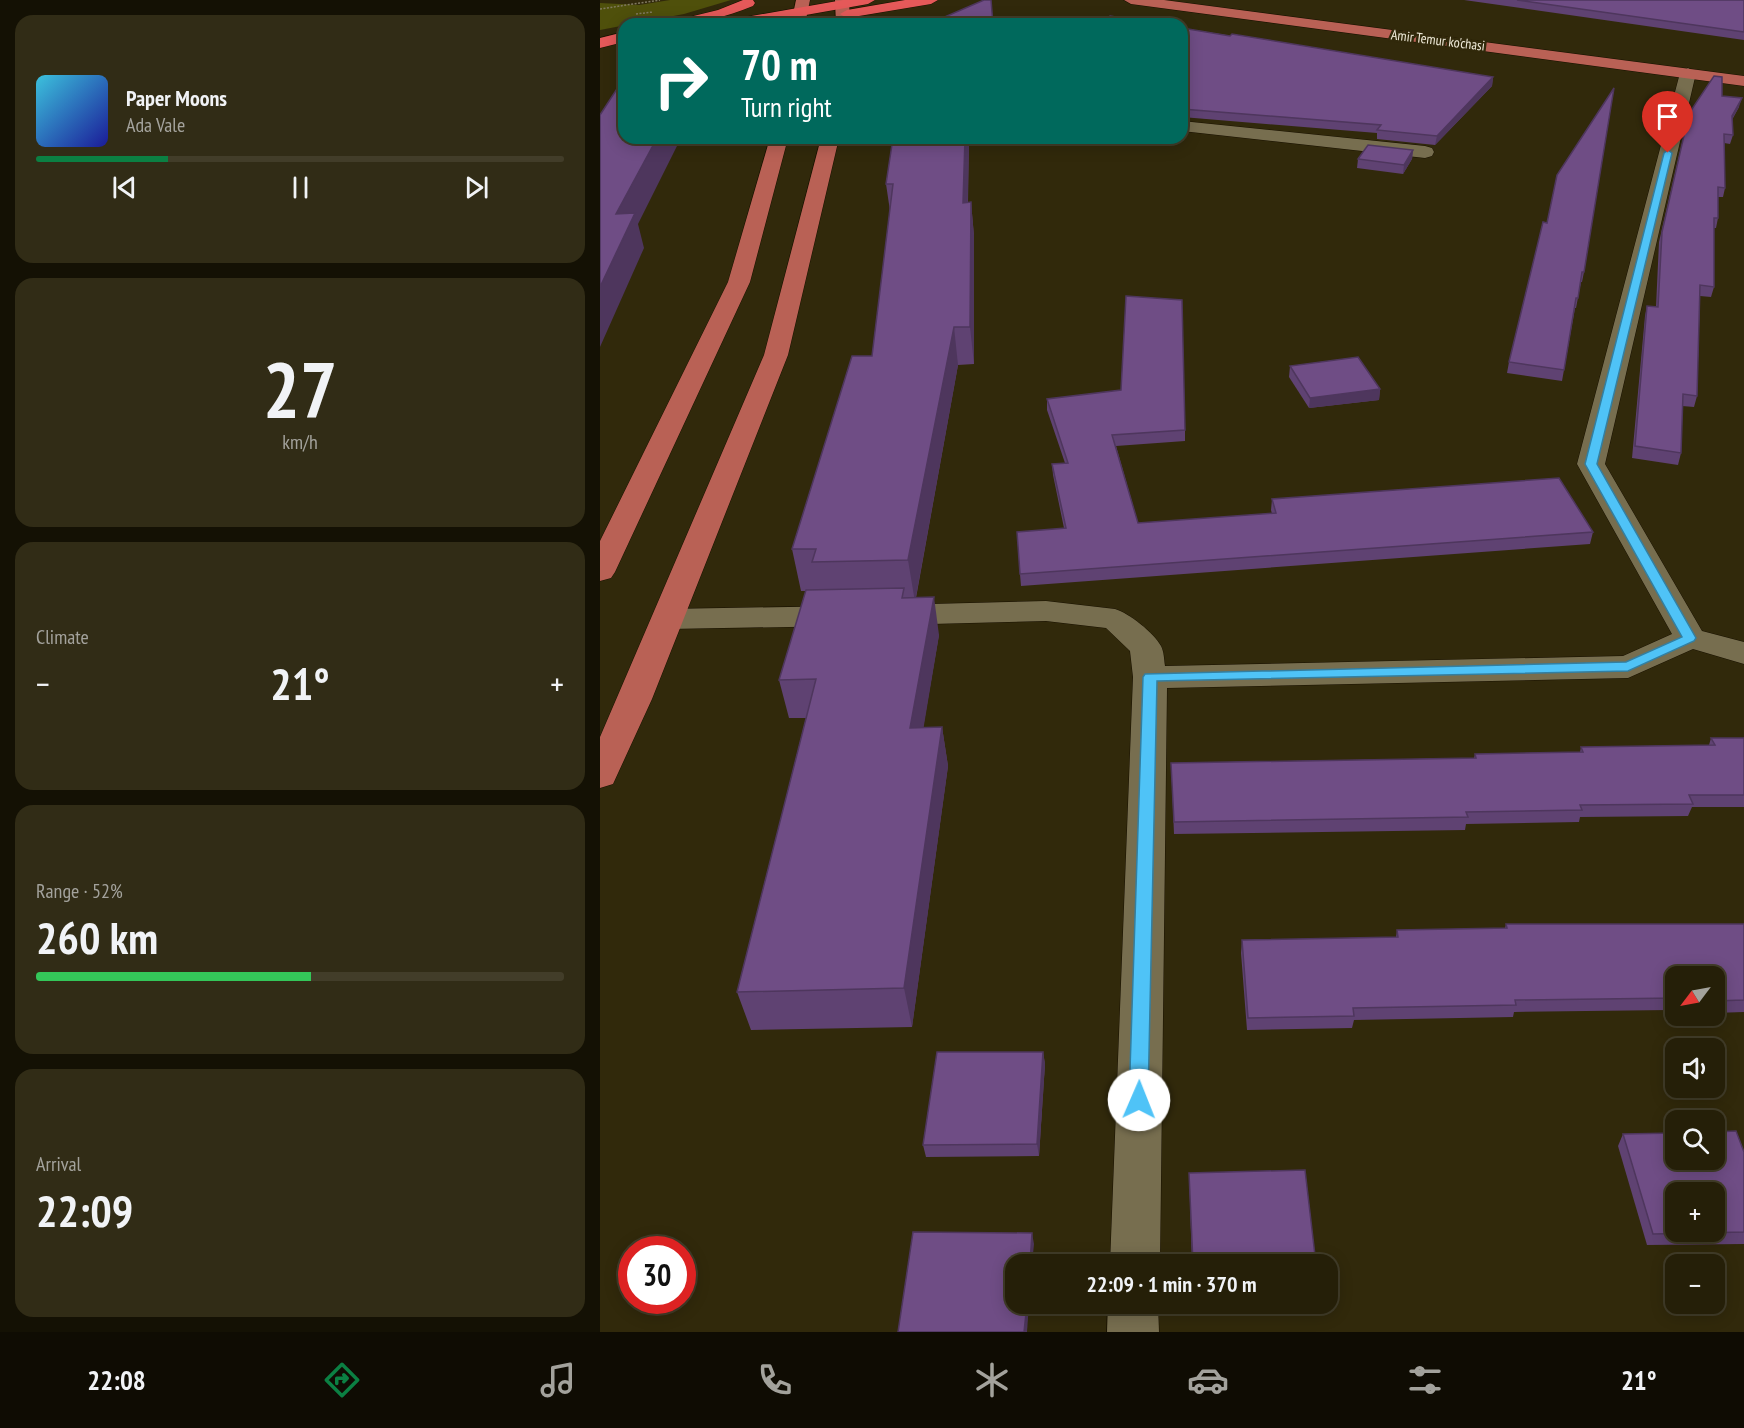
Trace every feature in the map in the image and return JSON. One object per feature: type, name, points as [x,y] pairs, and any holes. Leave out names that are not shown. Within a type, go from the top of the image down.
[{"type":"highway","points":[[703,18],[723,13],[755,0]]},
{"type":"highway","points":[[843,11],[868,0]]},
{"type":"highway","points":[[799,17],[930,0]]},
{"type":"highway","points":[[905,18],[950,0]]},
{"type":"highway","points":[[600,44],[618,40]]},
{"type":"highway","points":[[600,56],[618,54]]},
{"type":"main road","name":"Amir Temur ko'chasi","points":[[1131,0],[1744,81]]},
{"type":"main road","name":"Amir Temur ko'chasi","points":[[1208,0],[1744,67]]},
{"type":"main road","points":[[600,572],[739,282],[777,144]]},
{"type":"main road","points":[[600,775],[635,699],[776,355],[829,144]]},
{"type":"street","points":[[1688,73],[1591,464],[1690,638]]},
{"type":"street","points":[[1188,127],[1425,152]]},
{"type":"street","points":[[668,619],[1046,611],[1115,619],[1146,648],[1150,677],[1134,1254]]},
{"type":"street","points":[[1150,677],[1628,667],[1690,638],[1744,653]]},
{"type":"street","points":[[1133,1332],[1134,1314]]},
{"type":"path","points":[[600,9],[660,0]]},
{"type":"shaded area","points":[[670,0],[731,0],[663,18],[618,18],[618,27],[600,30],[600,3],[639,5]]},
{"type":"building","points":[[984,0],[991,0],[992,18],[942,18]]},
{"type":"building","points":[[1517,0],[1744,0],[1744,32]]},
{"type":"building","points":[[1188,29],[1230,36],[1232,34],[1493,77],[1437,136],[1377,130],[1381,125],[1188,109]]},
{"type":"building","points":[[1714,76],[1722,77],[1722,96],[1742,98],[1732,116],[1733,135],[1724,134],[1725,188],[1718,187],[1718,218],[1714,218],[1714,287],[1700,285],[1697,396],[1683,394],[1681,453],[1635,446],[1647,306],[1658,307],[1662,232],[1690,109]]},
{"type":"building","points":[[618,87],[618,144],[654,144],[616,214],[635,213],[600,287],[600,115]]},
{"type":"building","points":[[1614,88],[1584,272],[1582,272],[1578,298],[1576,298],[1564,370],[1509,362],[1543,222],[1547,223],[1557,175]]},
{"type":"building","points":[[892,144],[965,144],[963,203],[971,202],[970,327],[954,327],[908,560],[812,562],[816,549],[792,549],[852,356],[872,356],[893,184],[886,184]]},
{"type":"building","points":[[1368,145],[1413,150],[1404,165],[1358,159]]},
{"type":"building","points":[[1126,296],[1182,300],[1185,430],[1112,435],[1138,523],[1276,513],[1272,499],[1559,478],[1593,532],[1020,574],[1017,532],[1066,528],[1052,464],[1068,463],[1047,399],[1121,390]]},
{"type":"building","points":[[1358,357],[1380,389],[1310,398],[1290,366]]},
{"type":"building","points":[[904,588],[902,598],[934,597],[910,728],[942,727],[904,988],[737,992],[816,679],[779,680],[806,590]]},
{"type":"building","points":[[1711,738],[1744,738],[1744,795],[1689,795],[1693,804],[1580,805],[1582,810],[1466,812],[1468,817],[1174,822],[1171,763],[1476,758],[1475,754],[1583,752],[1581,747],[1715,745]]},
{"type":"building","points":[[1506,924],[1744,924],[1744,1000],[1725,1001],[1725,966],[1665,966],[1665,998],[1515,1000],[1516,1005],[1353,1008],[1354,1016],[1248,1018],[1242,940],[1398,937],[1397,930],[1507,928]]},
{"type":"building","points":[[937,1052],[1043,1052],[1037,1144],[923,1145]]},
{"type":"building","points":[[1736,1131],[1744,1152],[1744,1232],[1725,1232],[1725,1182],[1665,1182],[1665,1234],[1653,1234],[1623,1134],[1665,1133],[1665,1170],[1725,1170],[1725,1132]]},
{"type":"building","points":[[1305,1170],[1315,1254],[1193,1254],[1189,1173]]},
{"type":"building","points":[[913,1232],[1032,1233],[1031,1254],[1005,1254],[1005,1314],[1026,1314],[1024,1332],[898,1332]]},
{"type":"route","points":[[1139,1100],[1150,677],[1628,667],[1690,638],[1591,464],[1668,153]]}]
